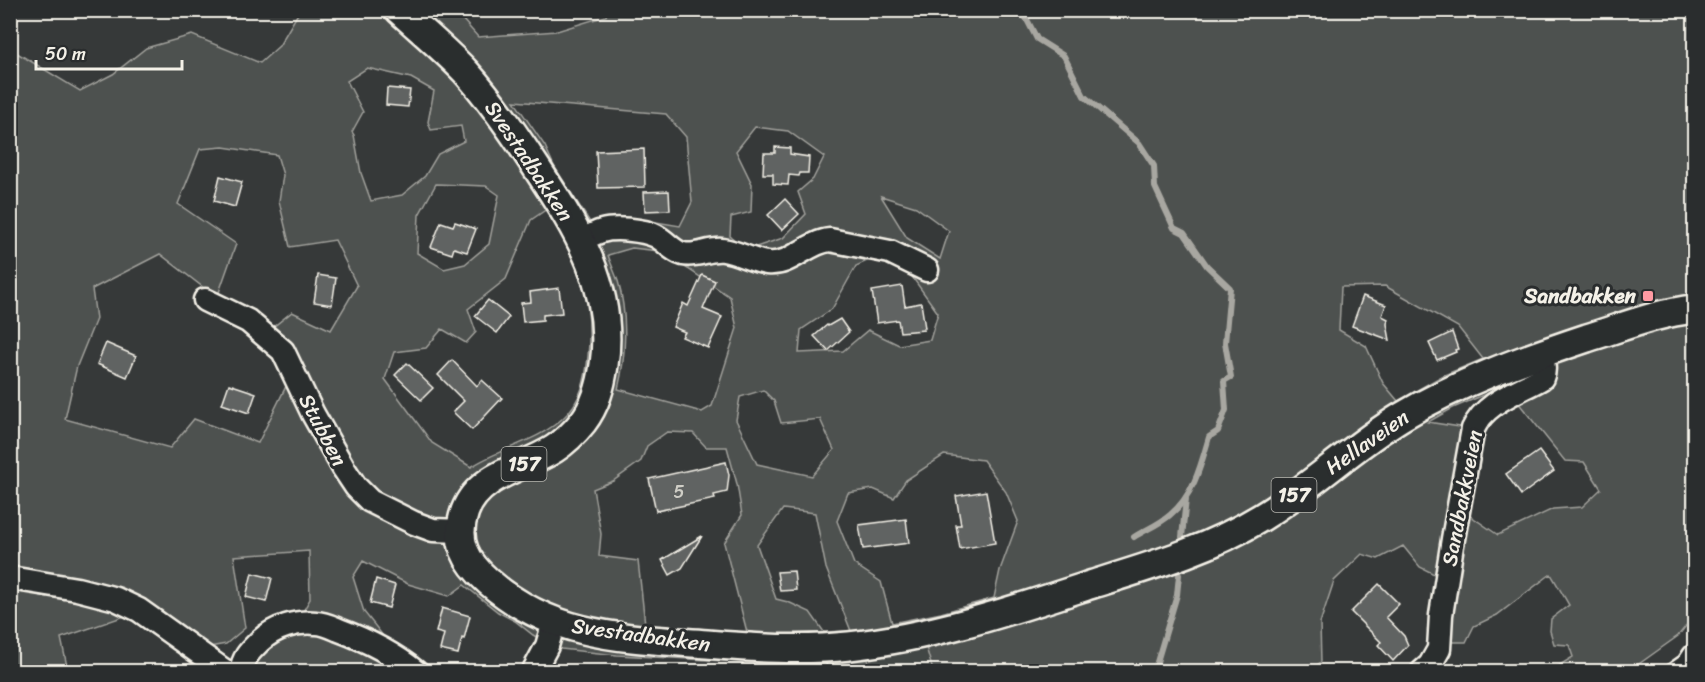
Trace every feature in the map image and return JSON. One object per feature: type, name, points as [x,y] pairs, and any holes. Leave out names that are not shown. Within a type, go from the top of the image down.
[{"type":"main road","name":"Svestadbakken","points":[[399,10],[445,51],[496,107],[581,241],[603,299],[607,329],[603,375],[594,404],[586,419],[570,437],[539,457],[491,480],[476,493],[464,515],[460,531],[463,548],[477,572],[514,603],[554,622],[583,630],[618,636],[779,649],[820,648],[876,642]]},
{"type":"main road","name":"Hellaveien","points":[[876,642],[958,625],[1016,609],[1186,554],[1264,516],[1374,435],[1432,400],[1540,354],[1650,318],[1695,309]]},
{"type":"street","points":[[581,241],[603,231],[624,230],[654,235],[680,253],[697,254],[720,249],[769,263],[787,260],[814,244],[830,240],[890,252],[927,270]]},
{"type":"street","name":"Stubben","points":[[205,300],[248,321],[283,351],[313,414],[344,469],[356,487],[370,501],[433,530],[460,531]]},
{"type":"street","name":"Sandbakkveien","points":[[1422,672],[1430,665],[1439,649],[1441,615],[1473,429],[1479,417],[1494,405],[1542,378],[1544,365],[1540,354]]},
{"type":"street","points":[[10,578],[77,589],[117,599],[139,610],[226,672]]},
{"type":"street","points":[[241,672],[248,653],[266,636],[281,628],[299,623],[319,622],[368,641],[416,672]]},
{"type":"street","points":[[533,672],[547,645],[554,622]]},
{"type":"street","points":[[1678,672],[1695,656]]},
{"type":"shaded area","points":[[300,10],[455,11],[478,37],[557,31],[606,16],[608,10],[1694,11],[1694,616],[1678,636],[1629,671],[1550,671],[1573,657],[1569,645],[1554,644],[1550,631],[1551,619],[1569,605],[1551,574],[1497,615],[1474,626],[1466,642],[1444,642],[1452,583],[1420,567],[1403,546],[1378,559],[1362,554],[1334,581],[1320,623],[1321,662],[1309,671],[1275,671],[1263,665],[1250,672],[933,671],[926,647],[869,658],[865,671],[827,672],[826,662],[781,664],[617,655],[561,649],[533,635],[515,621],[498,612],[464,585],[449,596],[408,584],[363,561],[353,577],[364,612],[411,671],[253,671],[252,669],[265,649],[289,636],[310,599],[309,551],[234,556],[245,628],[226,644],[193,650],[148,608],[61,638],[68,671],[11,671],[10,11],[13,11],[12,50],[80,91],[113,74],[146,48],[192,35],[260,63],[279,46]],"holes":[[[367,68],[411,78],[434,91],[428,122],[431,130],[461,126],[464,141],[438,154],[425,176],[402,195],[371,201],[361,173],[352,132],[363,112],[347,81]],[[514,101],[666,114],[686,137],[692,202],[680,226],[632,218],[591,224],[554,166],[545,146]],[[755,127],[788,131],[824,157],[813,179],[798,192],[806,214],[783,238],[747,250],[730,236],[731,217],[751,212],[752,184],[736,151]],[[223,147],[277,155],[283,175],[279,201],[290,247],[335,240],[357,286],[331,330],[292,312],[272,328],[297,364],[258,443],[194,419],[170,448],[65,419],[77,366],[96,319],[92,289],[160,254],[217,298],[236,244],[178,204],[200,149]],[[436,184],[486,186],[499,195],[489,244],[465,264],[444,269],[417,253],[419,215]],[[881,196],[916,207],[949,231],[940,259],[907,238]],[[547,209],[575,261],[586,297],[589,335],[584,381],[574,405],[553,426],[471,467],[432,443],[385,379],[394,352],[426,348],[442,329],[466,343],[476,332],[468,309],[506,279],[531,220]],[[632,248],[659,251],[730,297],[737,328],[712,406],[702,412],[618,389],[623,363],[625,321],[618,281],[608,255]],[[882,254],[903,264],[938,313],[930,340],[899,345],[868,330],[843,351],[799,353],[801,330],[832,309],[856,266]],[[1385,286],[1458,327],[1483,359],[1442,376],[1398,401],[1383,383],[1366,346],[1339,330],[1341,287]],[[1505,386],[1565,461],[1584,462],[1601,489],[1582,507],[1553,509],[1498,535],[1465,512],[1466,428],[1428,422],[1453,408]],[[763,390],[774,401],[781,423],[820,419],[834,450],[812,476],[757,464],[736,420],[740,397]],[[667,432],[693,433],[706,447],[727,447],[742,515],[724,543],[747,632],[689,630],[645,624],[638,561],[599,556],[601,534],[593,489],[613,481],[641,461],[647,446]],[[944,455],[983,460],[1006,492],[1018,521],[1000,570],[994,598],[941,613],[892,623],[881,582],[854,564],[837,521],[848,493],[873,489],[894,498],[906,480]],[[783,509],[815,513],[826,568],[851,631],[824,632],[810,612],[776,599],[757,545]]]},
{"type":"shaded area","points":[[926,647],[933,672],[865,672],[869,658]]},
{"type":"building","points":[[387,88],[410,90],[408,107],[386,105]]},
{"type":"building","points":[[775,147],[790,148],[790,154],[809,157],[808,173],[800,173],[799,176],[789,175],[788,185],[773,184],[773,174],[763,174],[764,153],[775,153]]},
{"type":"building","points":[[644,149],[645,187],[598,188],[596,151]]},
{"type":"building","points":[[220,176],[242,182],[235,207],[214,201]]},
{"type":"building","points":[[669,191],[670,210],[645,211],[644,192]]},
{"type":"building","points":[[785,199],[799,214],[782,230],[768,215]]},
{"type":"building","points":[[441,222],[453,226],[455,222],[476,229],[467,252],[454,248],[452,254],[431,247]]},
{"type":"building","points":[[318,275],[336,278],[332,305],[314,302]]},
{"type":"building","points":[[702,275],[715,281],[703,309],[722,317],[708,348],[682,337],[685,332],[673,327],[683,303],[688,306]]},
{"type":"building","points":[[902,286],[905,306],[921,303],[924,330],[900,332],[898,320],[877,323],[872,291]]},
{"type":"building","points":[[559,288],[562,313],[543,315],[543,320],[523,322],[521,303],[531,302],[530,292]]},
{"type":"building","points":[[1363,296],[1386,305],[1382,316],[1388,319],[1390,340],[1352,326]]},
{"type":"building","points":[[488,300],[509,317],[497,333],[475,316]]},
{"type":"building","points":[[840,319],[849,332],[828,351],[814,336],[827,325]]},
{"type":"building","points":[[1452,332],[1458,349],[1437,360],[1429,343]]},
{"type":"building","points":[[106,343],[136,356],[127,377],[97,364]]},
{"type":"building","points":[[452,360],[477,386],[482,380],[502,398],[472,430],[453,412],[464,401],[438,375]]},
{"type":"building","points":[[407,363],[433,388],[421,400],[395,375]]},
{"type":"building","points":[[229,384],[256,393],[249,413],[222,404]]},
{"type":"building","points":[[1539,451],[1554,471],[1521,495],[1506,474]]},
{"type":"building","points":[[726,462],[729,475],[727,492],[714,495],[715,499],[656,511],[649,479]]},
{"type":"building","points":[[986,491],[995,543],[960,549],[956,525],[961,525],[956,496]]},
{"type":"building","points":[[906,519],[909,543],[863,549],[859,525]]},
{"type":"building","points":[[702,536],[682,568],[670,575],[662,560]]},
{"type":"building","points":[[794,571],[796,590],[780,591],[777,572]]},
{"type":"building","points":[[252,573],[272,578],[266,602],[246,597]]},
{"type":"building","points":[[376,579],[395,585],[389,608],[370,603]]},
{"type":"building","points":[[1379,584],[1399,604],[1386,617],[1404,636],[1408,645],[1393,661],[1378,645],[1381,642],[1351,612]]},
{"type":"building","points":[[442,608],[470,616],[458,654],[440,650],[444,634],[436,632]]},
{"type":"waterway","points":[[1022,10],[1037,39],[1064,56],[1084,96],[1139,143],[1154,166],[1155,187],[1174,228],[1184,233],[1207,266],[1230,288],[1225,343],[1231,377],[1224,381],[1226,410],[1218,431],[1209,437],[1196,479],[1178,507],[1162,521],[1134,537]]},
{"type":"waterway","points":[[1182,537],[1186,499]]},
{"type":"waterway","points":[[1154,672],[1177,595],[1179,575]]},
{"type":"place","name":"Sandbakken","points":[[1648,296]]}]
